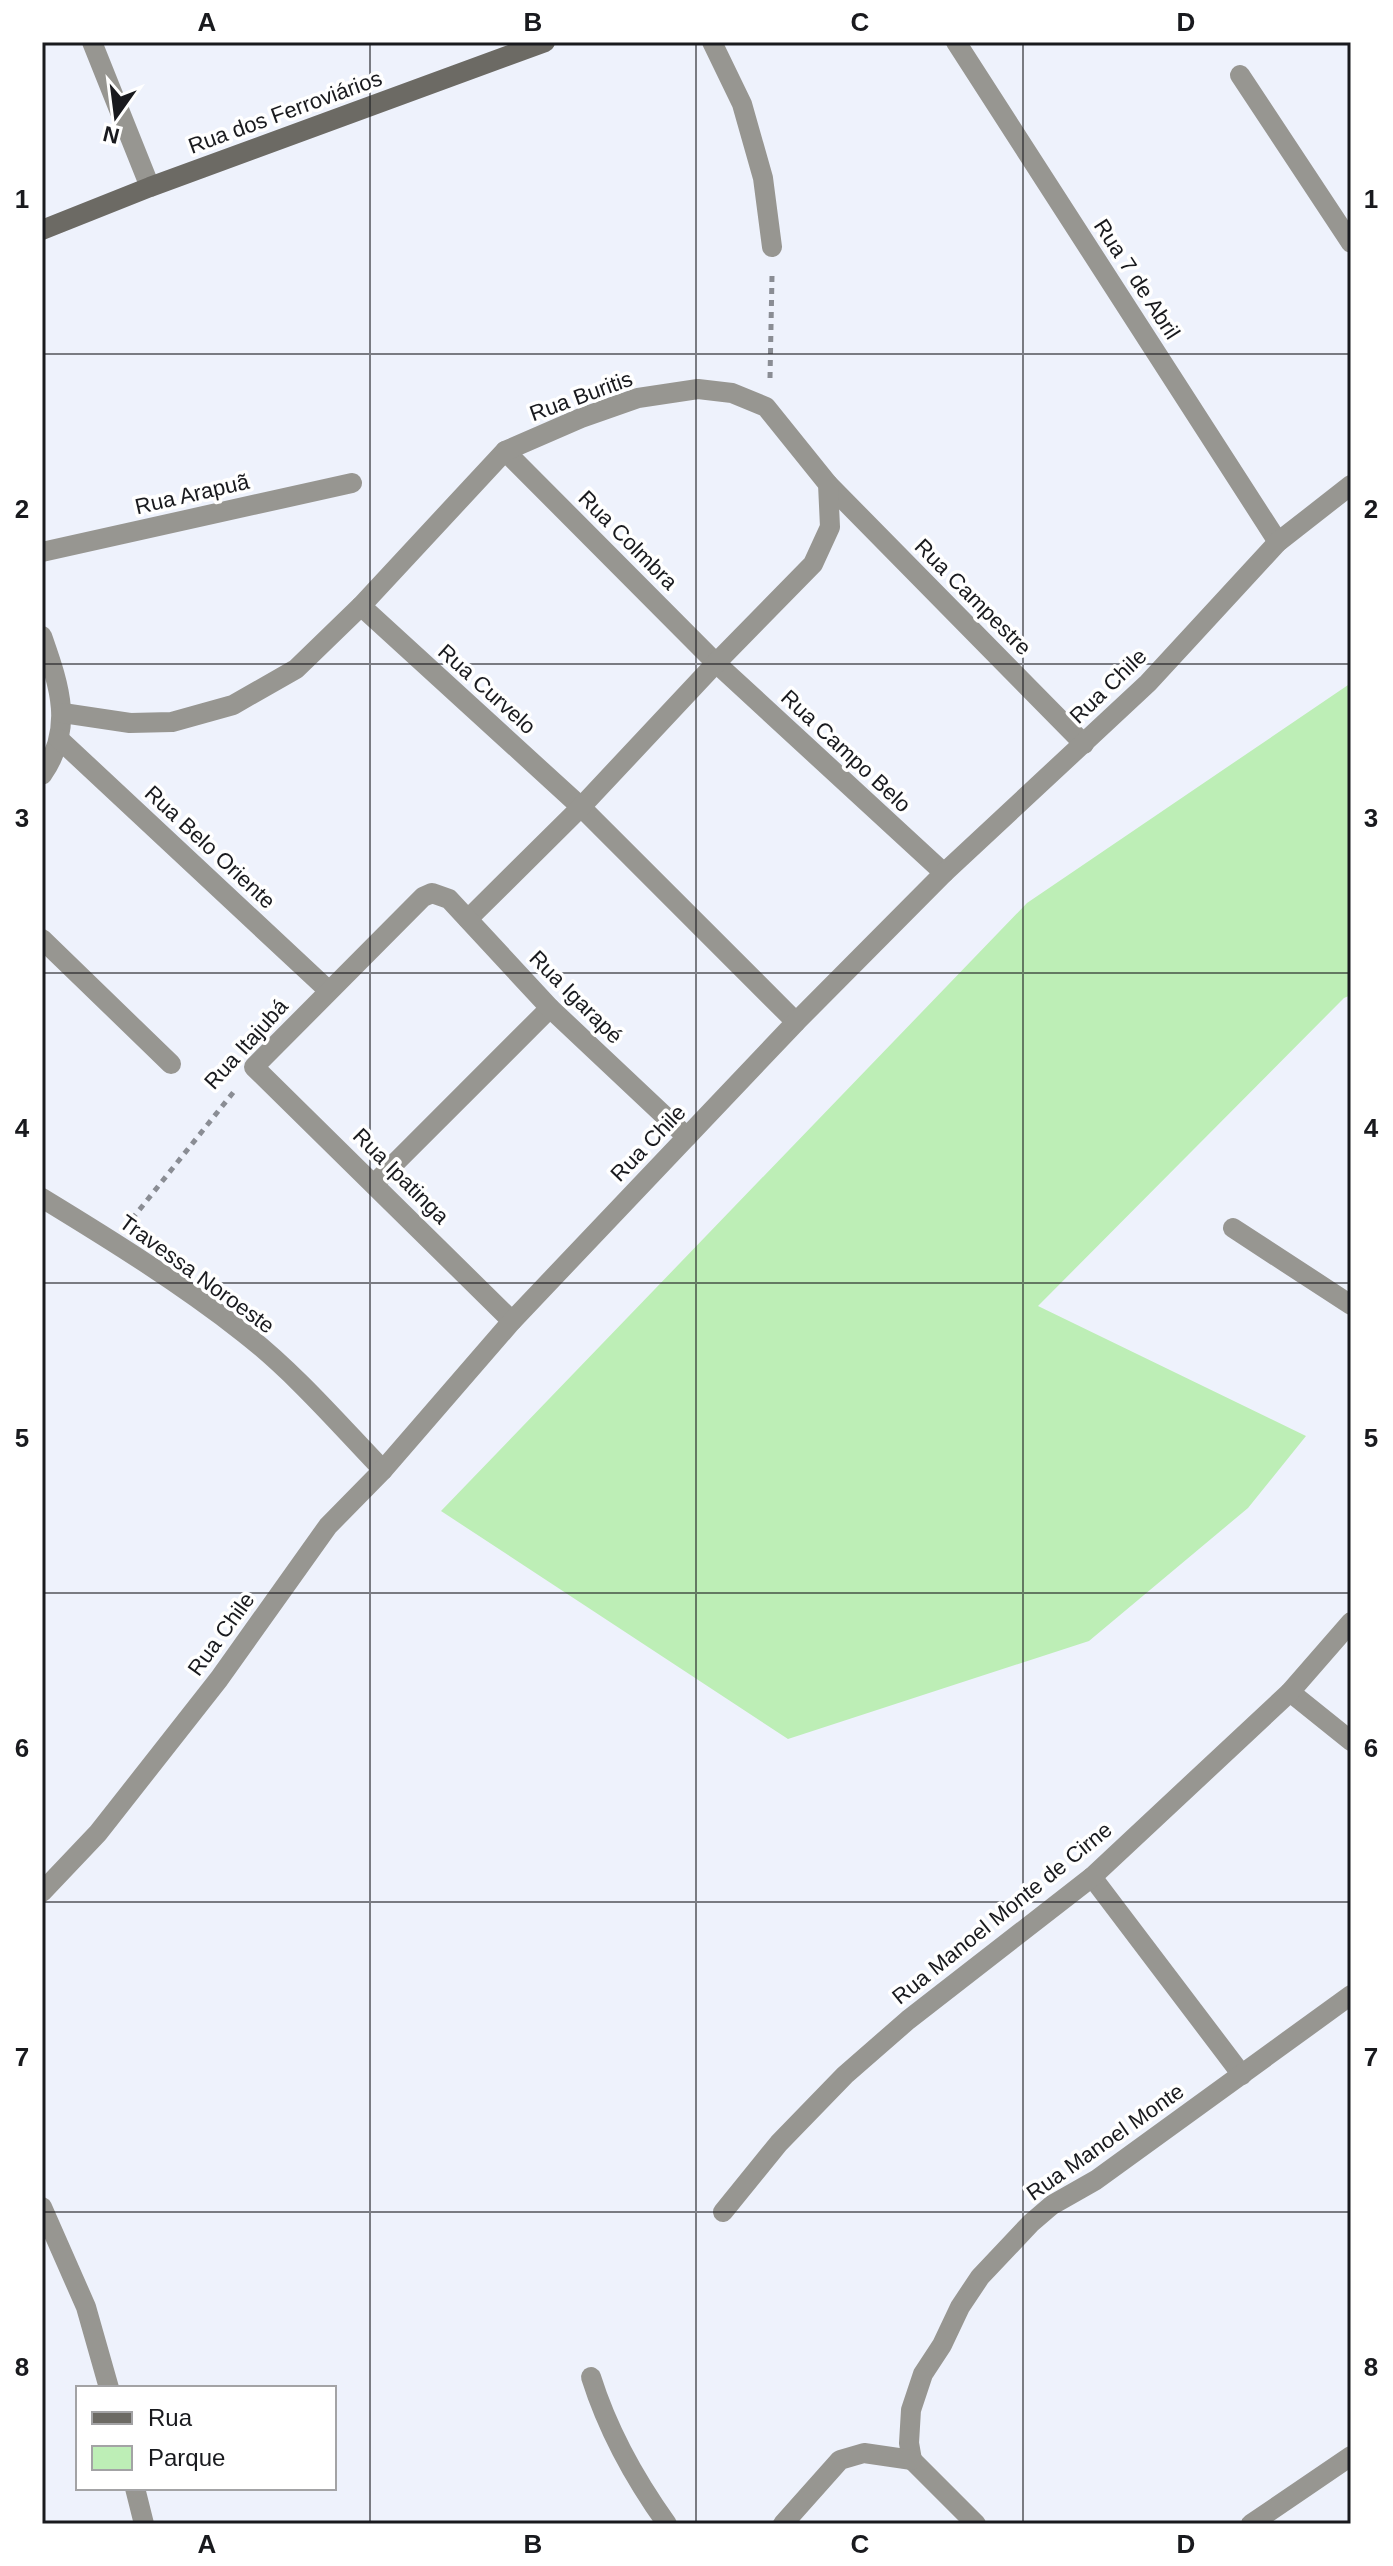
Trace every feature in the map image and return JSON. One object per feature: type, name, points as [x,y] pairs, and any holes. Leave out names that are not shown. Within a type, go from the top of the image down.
[{"type":"main road","name":"Rua dos Ferroviários","points":[[42,230],[150,187],[545,42]]},
{"type":"street","points":[[92,42],[150,187]]},
{"type":"street","points":[[712,42],[742,104],[755,148],[763,178],[772,247]]},
{"type":"street","name":"Rua 7 de Abril","points":[[956,42],[1278,542]]},
{"type":"street","points":[[1240,75],[1351,243]]},
{"type":"street","name":"Rua Buritis","points":[[63,713],[130,723],[172,722],[233,705],[296,669],[361,606],[505,451],[581,418],[638,398],[698,389],[732,393],[766,407]]},
{"type":"street","points":[[468,919],[581,807],[813,564],[830,527],[828,484],[766,407]]},
{"type":"street","name":"Rua Colmbra","points":[[505,451],[716,663]]},
{"type":"street","name":"Rua Arapuã","points":[[42,552],[352,483]]},
{"type":"street","name":"Rua Campestre","points":[[828,484],[1084,744]]},
{"type":"street","name":"Rua Chile","points":[[42,1892],[98,1833],[210,1691],[328,1526],[383,1470],[512,1321],[796,1022],[944,873],[1148,683],[1278,542],[1351,485]]},
{"type":"street","name":"Rua Curvelo","points":[[361,606],[581,807],[796,1022]]},
{"type":"street","points":[[42,636],[59,689],[63,713],[59,739],[42,775]]},
{"type":"street","name":"Rua Campo Belo","points":[[716,663],[944,873]]},
{"type":"street","name":"Rua Belo Oriente","points":[[59,739],[328,990]]},
{"type":"street","name":"Rua Itajubá","points":[[254,1067],[423,897],[432,893]]},
{"type":"street","name":"Rua Igarapé","points":[[432,893],[449,899],[550,1008],[687,1137]]},
{"type":"street","points":[[42,939],[171,1064]]},
{"type":"street","points":[[375,1183],[550,1008]]},
{"type":"street","name":"Rua Ipatinga","points":[[254,1067],[512,1321]]},
{"type":"street","name":"Travessa Noroeste","points":[[42,1198],[179,1285],[246,1335],[296,1380],[383,1470]]},
{"type":"street","points":[[1233,1228],[1351,1305]]},
{"type":"street","name":"Rua Manoel Monte de Cirne","points":[[723,2212],[805,2113],[878,2045],[1092,1877],[1290,1692],[1351,1622]]},
{"type":"street","points":[[1290,1692],[1351,1741]]},
{"type":"street","points":[[1092,1877],[1242,2075]]},
{"type":"street","name":"Rua Manoel Monte","points":[[912,2460],[909,2443],[911,2410],[923,2374],[980,2277],[1052,2205],[1096,2180],[1351,1995]]},
{"type":"street","points":[[42,2207],[86,2307],[108,2386]]},
{"type":"street","points":[[591,2377],[602,2413],[638,2483],[667,2524]]},
{"type":"street","points":[[783,2524],[840,2460],[864,2453],[912,2460],[976,2524]]},
{"type":"street","points":[[1251,2524],[1351,2456]]},
{"type":"street","points":[[136,2490],[144,2524]]},
{"type":"path","points":[[766,407],[773,321],[772,247]]},
{"type":"path","name":"Rua Itajubá","points":[[113,1242],[254,1067]]},
{"type":"green space","points":[[1351,683],[1351,995],[1344,998],[1038,1306],[1306,1436],[1248,1508],[1089,1641],[788,1739],[441,1511],[1027,903]]}]
